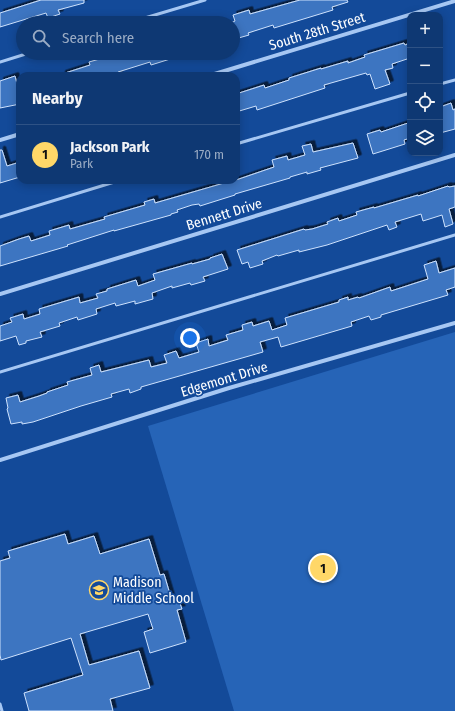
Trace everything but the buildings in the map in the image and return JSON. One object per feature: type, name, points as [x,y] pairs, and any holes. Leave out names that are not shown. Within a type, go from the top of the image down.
[{"type":"street","name":"South 28th Street","points":[[221,72],[455,1]]},
{"type":"street","points":[[0,140],[16,135]]},
{"type":"street","name":"Bennett Drive","points":[[0,294],[455,155]]},
{"type":"street","name":"Edgemont Drive","points":[[0,460],[229,388],[455,322]]},
{"type":"lane","points":[[151,16],[204,0]]},
{"type":"lane","points":[[0,62],[16,57]]},
{"type":"lane","points":[[443,83],[455,80]]},
{"type":"lane","points":[[240,143],[407,94]]},
{"type":"lane","points":[[0,217],[107,184]]},
{"type":"lane","points":[[0,372],[455,235]]},
{"type":"lane","points":[[0,704],[2,711]]},
{"type":"shaded area","points":[[455,332],[455,711],[234,711],[148,426]]},
{"type":"place","name":"Jackson Park","points":[[323,568]]},
{"type":"place","name":"Madison Middle School","points":[[99,590]]}]
